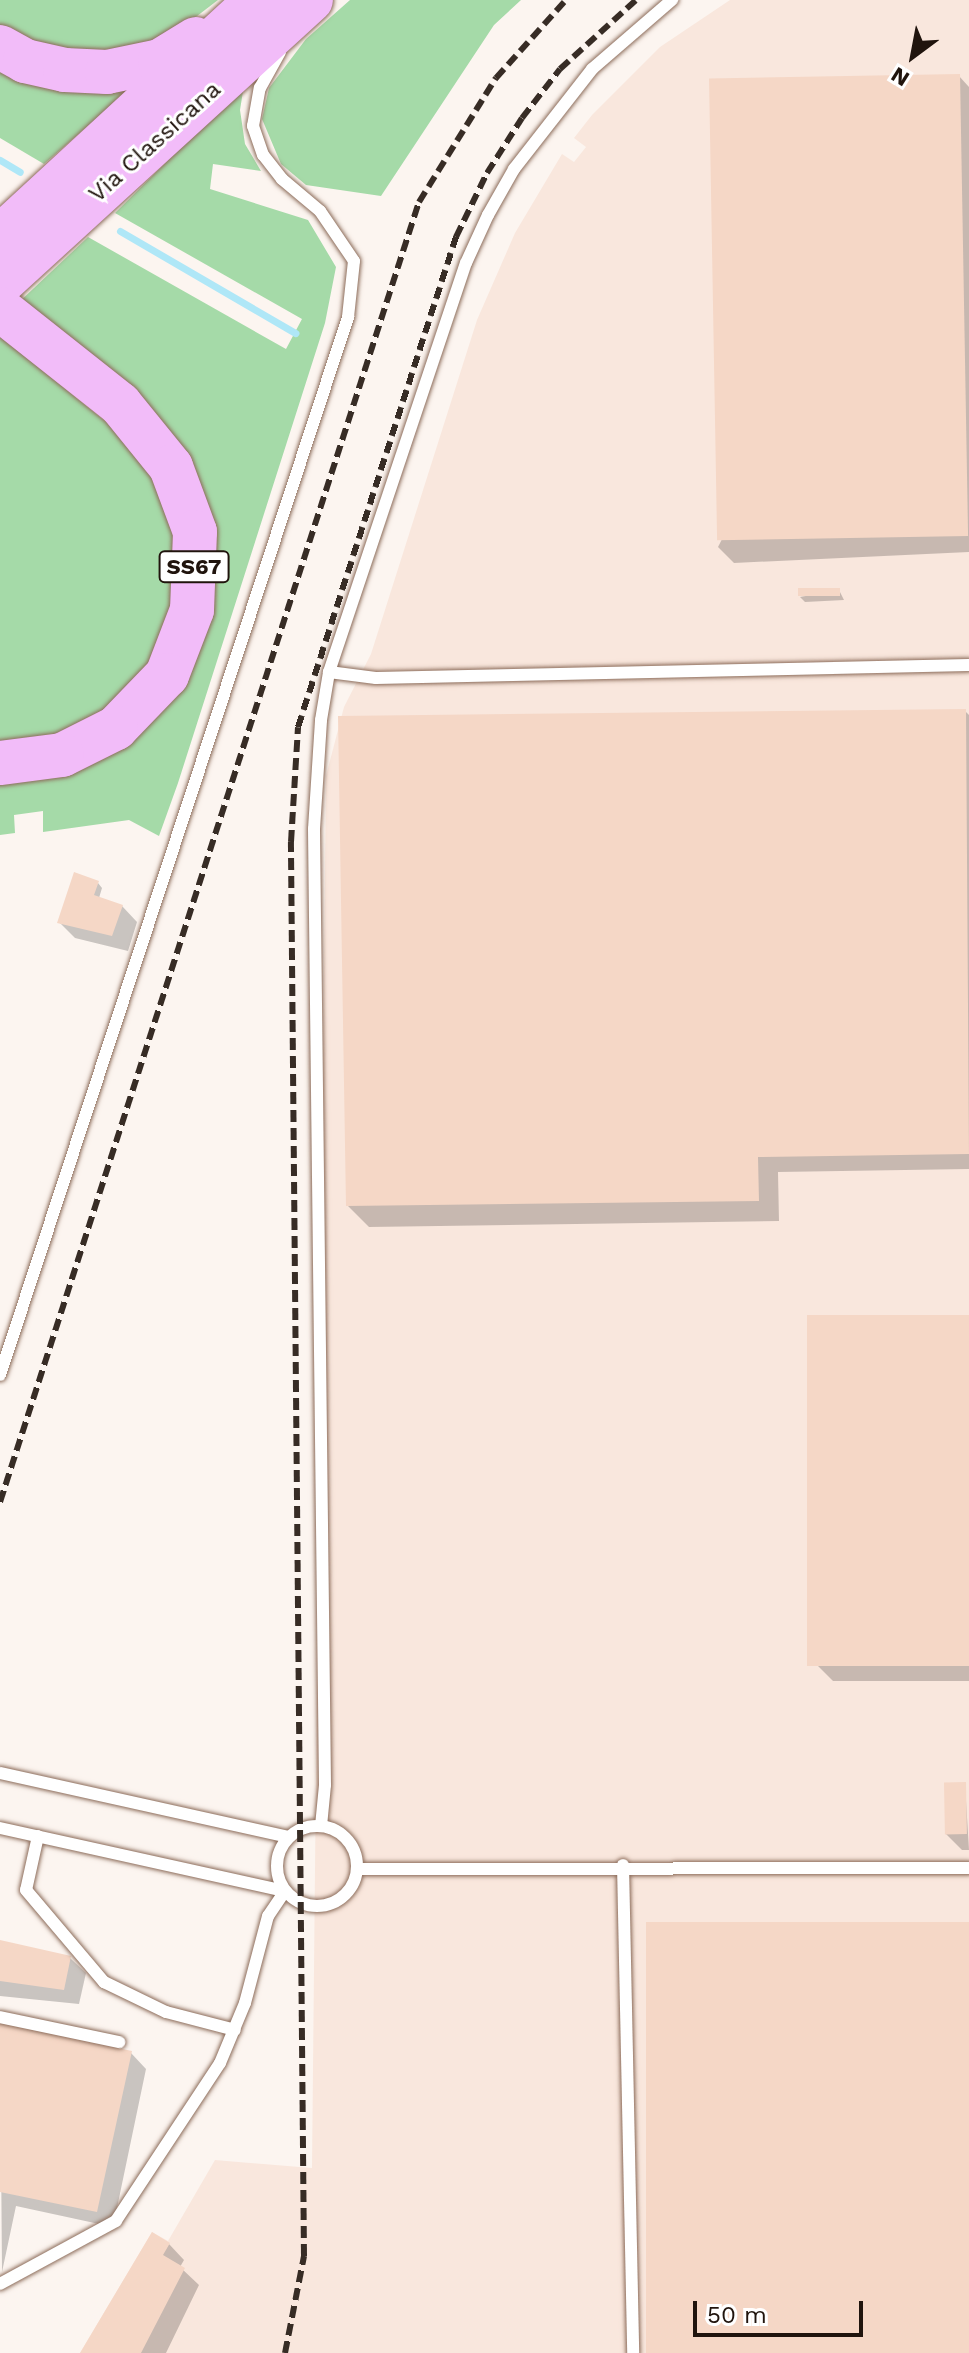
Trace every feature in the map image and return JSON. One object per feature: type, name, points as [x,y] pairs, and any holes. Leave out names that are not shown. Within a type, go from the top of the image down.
[{"type":"highway","name":"Via Classicana","points":[[0,284],[309,1]]},
{"type":"highway","name":"Via Classicana","points":[[0,237],[255,2]]},
{"type":"highway","points":[[0,47],[52,67],[107,72],[160,61],[255,2]]},
{"type":"highway","name":"SS67","points":[[0,763],[62,755],[116,728],[167,675],[192,610],[195,532],[171,467],[120,404],[12,318]]},
{"type":"lane","points":[[321,1826],[325,1785],[314,829],[329,672],[466,263],[488,215],[514,169],[592,69],[672,0]]},
{"type":"lane","points":[[0,1375],[348,317],[354,261],[320,211],[282,179],[263,155],[253,126],[260,88],[309,1]]},
{"type":"lane","points":[[329,672],[376,678],[969,665]]},
{"type":"lane","points":[[0,1773],[289,1837],[321,1826],[344,1836],[358,1869],[348,1893],[326,1906],[301,1903],[285,1891],[0,1828]]},
{"type":"lane","points":[[38,1836],[26,1890],[104,1982],[166,2012],[235,2030]]},
{"type":"lane","points":[[0,2284],[116,2221],[220,2063],[235,2030],[268,1916],[285,1891],[278,1857],[289,1837]]},
{"type":"lane","points":[[358,1869],[623,1865],[969,1868]]},
{"type":"lane","points":[[623,1865],[633,2353]]},
{"type":"lane","points":[[0,2017],[119,2042]]},
{"type":"shaded area","points":[[730,0],[969,0],[969,2353],[80,2353],[152,2232],[168,2241],[215,2160],[312,2168],[326,776],[344,707],[371,654],[477,320],[515,233],[562,154],[574,162],[586,147],[574,138],[592,115],[660,47]]},
{"type":"green space","points":[[0,0],[218,0],[150,52],[96,64],[0,35]]},
{"type":"green space","points":[[350,0],[521,0],[494,25],[381,196],[306,185],[281,164],[262,119],[269,88],[306,39]]},
{"type":"green space","points":[[0,68],[135,85],[44,164],[0,138]]},
{"type":"green space","points":[[244,85],[240,110],[245,144],[261,171],[213,164],[210,189],[308,220],[336,267],[325,323],[178,783],[159,836],[129,820],[43,832],[43,811],[14,815],[15,833],[0,835],[0,775],[98,754],[212,547],[16,305],[88,237],[286,349],[302,319],[115,213]]},
{"type":"green space","points":[[0,336],[111,426],[146,464],[169,502],[183,589],[148,673],[108,715],[57,740],[0,750]]},
{"type":"building","points":[[960,74],[968,536],[717,540],[709,78]]},
{"type":"building","points":[[798,588],[840,588],[840,596],[798,596]]},
{"type":"building","points":[[966,709],[969,1154],[758,1157],[759,1201],[346,1206],[338,716]]},
{"type":"building","points":[[74,872],[99,881],[94,895],[123,905],[112,936],[57,923]]},
{"type":"building","points":[[807,1315],[969,1315],[969,1666],[807,1666]]},
{"type":"building","points":[[944,1782],[966,1782],[967,1834],[945,1834]]},
{"type":"building","points":[[646,1922],[969,1922],[969,2353],[646,2353]]},
{"type":"building","points":[[0,1940],[71,1956],[64,1990],[0,1981]]},
{"type":"building","points":[[0,2023],[132,2051],[97,2212],[0,2192]]},
{"type":"building","points":[[152,2232],[170,2243],[163,2255],[185,2268],[141,2353],[80,2353]]},
{"type":"waterway","points":[[0,160],[20,172]]},
{"type":"waterway","points":[[120,231],[295,333]]},
{"type":"railway","points":[[0,1502],[419,202],[496,78],[566,0]]},
{"type":"railway","points":[[285,2353],[304,2256],[291,842],[298,727],[456,237],[487,173],[522,118],[560,69],[636,0]]}]
